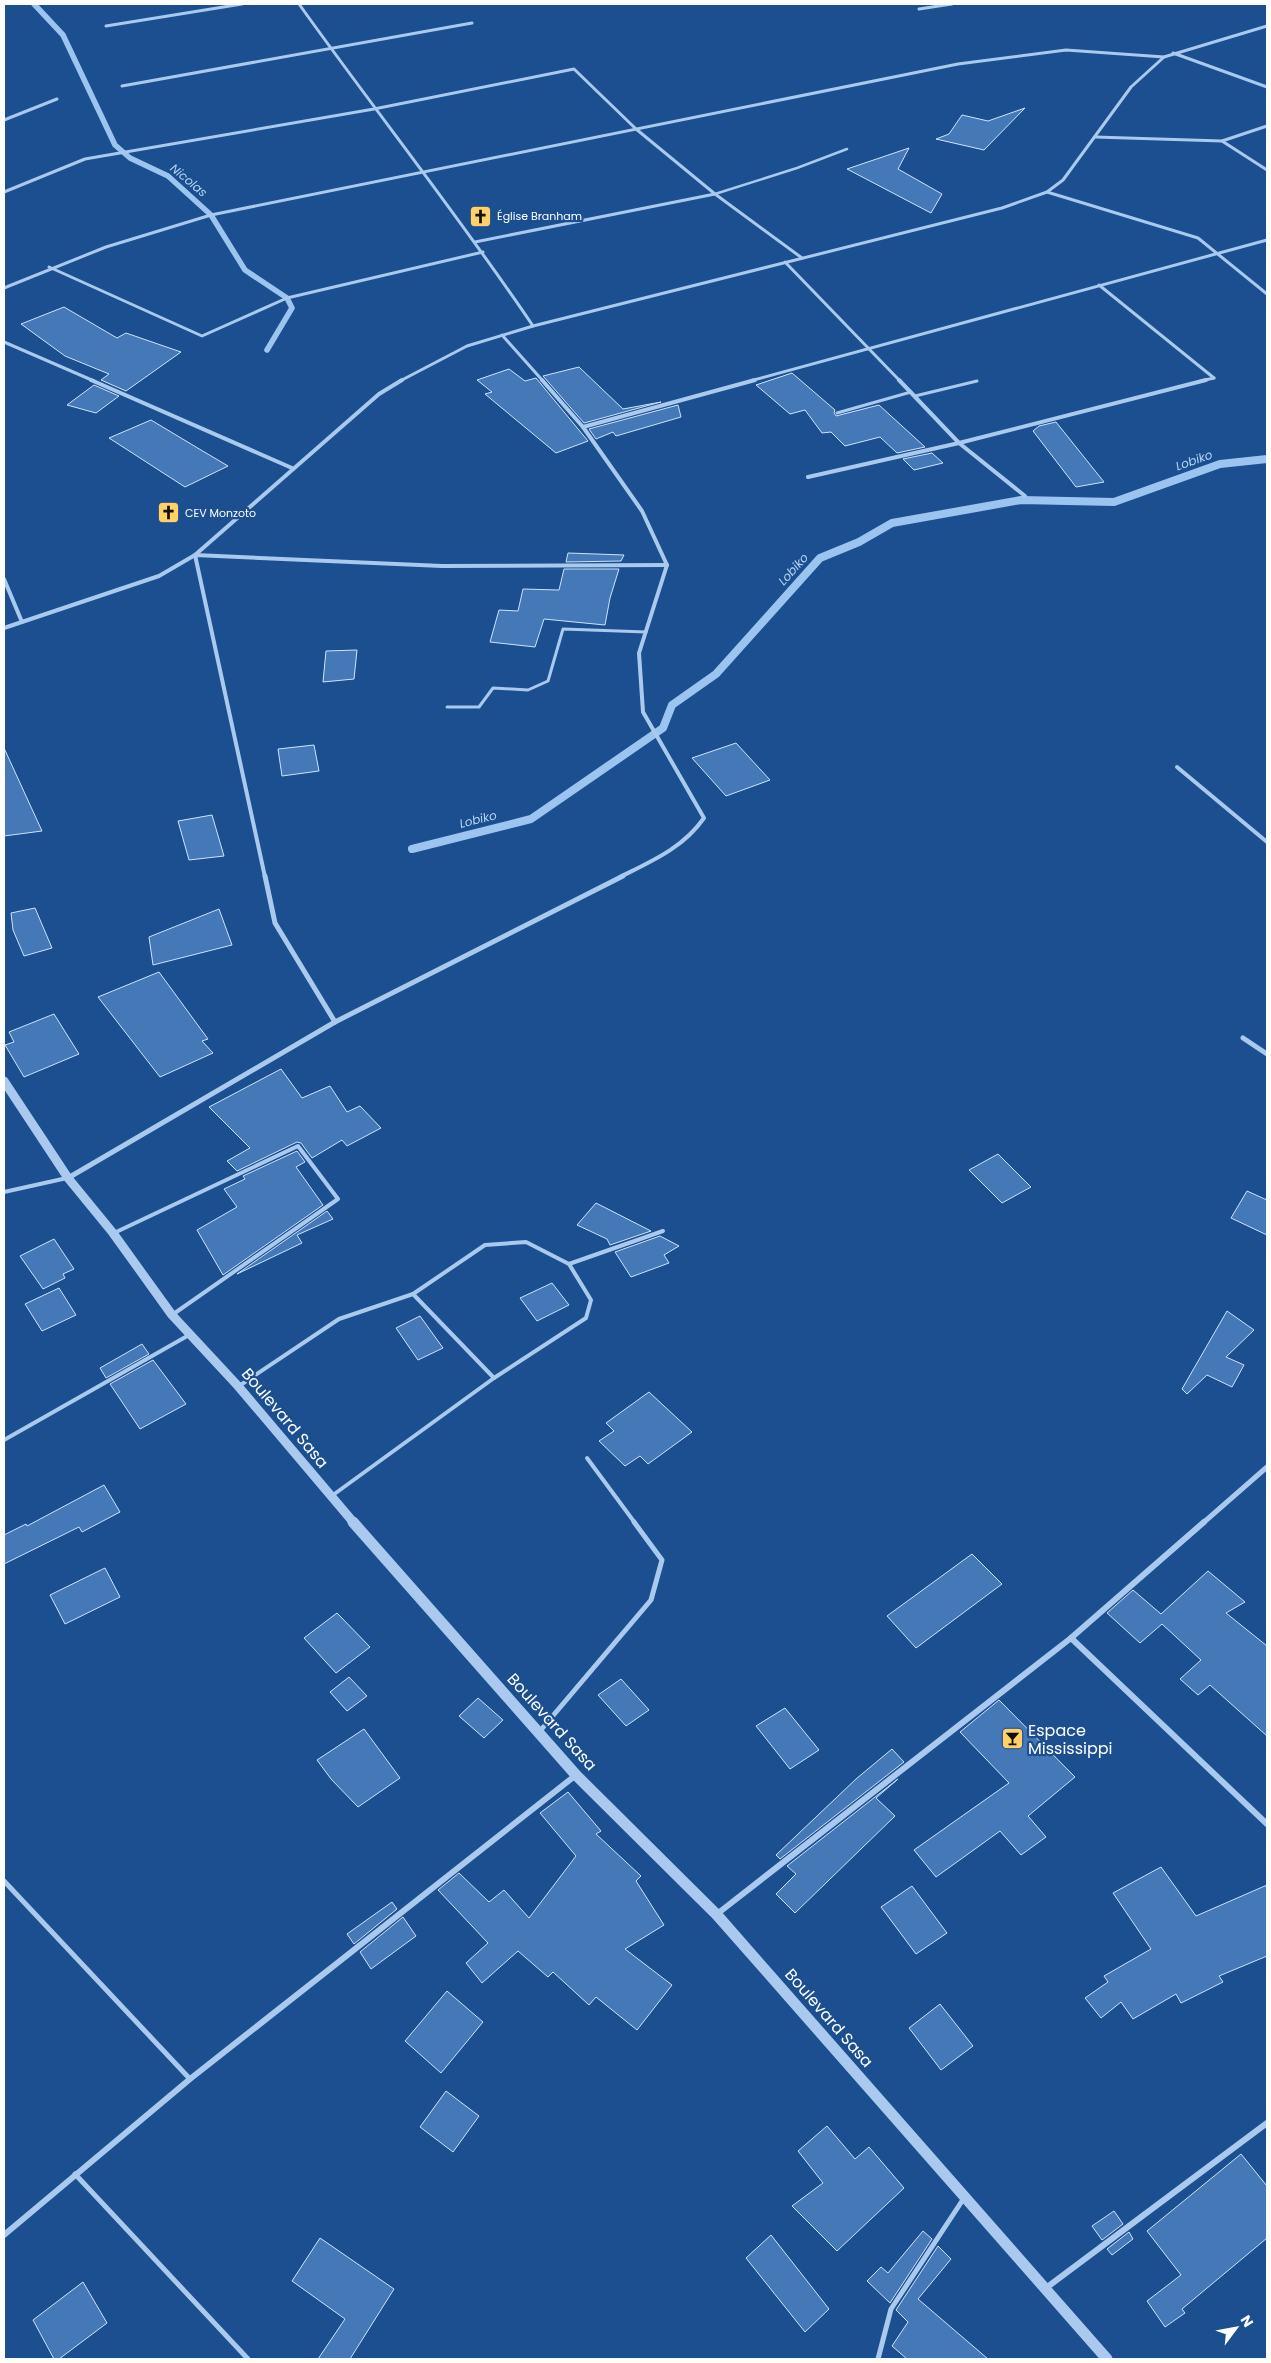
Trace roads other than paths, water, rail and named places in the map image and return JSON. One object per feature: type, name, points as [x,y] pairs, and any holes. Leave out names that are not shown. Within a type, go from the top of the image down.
[{"type":"street","points":[[106,26],[242,4]]},
{"type":"street","points":[[299,4],[374,109],[475,242],[532,326]]},
{"type":"street","points":[[919,9],[952,4]]},
{"type":"street","points":[[122,86],[472,23]]},
{"type":"street","points":[[4,628],[159,576],[195,555],[292,468],[379,394],[421,368],[467,346],[532,326],[1002,208],[1047,192],[1063,180],[1131,87],[1164,56],[1267,26]]},
{"type":"street","points":[[4,288],[49,267],[152,231],[211,214],[958,64],[1066,50],[1164,56]]},
{"type":"street","points":[[1172,53],[1267,87]]},
{"type":"street","points":[[4,192],[85,159],[374,109],[574,69],[636,129],[715,194],[802,258]]},
{"type":"street","points":[[4,120],[57,99]]},
{"type":"street","points":[[1095,137],[1222,141],[1267,126]]},
{"type":"street","points":[[1222,141],[1267,170]]},
{"type":"street","points":[[1047,192],[1198,238],[1267,294]]},
{"type":"street","points":[[475,242],[715,194]]},
{"type":"street","points":[[583,427],[1267,240]]},
{"type":"street","points":[[49,267],[202,336],[287,298],[482,252]]},
{"type":"street","points":[[784,262],[959,443],[1025,496]]},
{"type":"street","points":[[808,477],[959,443],[1214,378],[1099,285]]},
{"type":"street","points":[[68,1178],[335,1022],[668,853],[694,832],[704,818],[643,712],[639,653],[667,565],[642,511],[583,427],[502,334]]},
{"type":"street","points":[[4,342],[292,468]]},
{"type":"street","points":[[195,555],[442,566],[667,565]]},
{"type":"street","points":[[195,555],[275,923],[335,1022]]},
{"type":"street","points":[[4,579],[22,622]]},
{"type":"street","points":[[1177,768],[1267,842]]},
{"type":"street","points":[[1243,1038],[1267,1054]]},
{"type":"street","name":"Boulevard Sasa","points":[[4,1081],[68,1178],[113,1233],[189,1335],[238,1386],[331,1497],[538,1733],[576,1775],[716,1915],[1107,2359]]},
{"type":"street","points":[[716,1915],[1071,1638],[1267,1467]]},
{"type":"street","points":[[1071,1638],[1267,1824]]},
{"type":"street","points":[[4,2235],[190,2079],[576,1775]]},
{"type":"street","points":[[1046,2288],[1267,2123]]},
{"type":"lane","points":[[715,194],[797,168],[847,149]]},
{"type":"lane","points":[[915,396],[977,381]]},
{"type":"lane","points":[[837,413],[911,392]]},
{"type":"lane","points":[[447,707],[479,707],[493,688],[528,690],[548,681],[563,629],[646,632]]},
{"type":"lane","points":[[113,1233],[298,1146],[338,1199],[172,1314]]},
{"type":"lane","points":[[4,1192],[68,1178]]},
{"type":"lane","points":[[569,1264],[663,1231]]},
{"type":"lane","points":[[238,1386],[339,1319],[413,1294],[485,1245],[526,1242],[569,1264],[591,1300],[586,1318],[494,1378],[331,1497]]},
{"type":"lane","points":[[413,1294],[494,1378]]},
{"type":"lane","points":[[4,1440],[189,1335]]},
{"type":"lane","points":[[538,1733],[651,1600],[662,1560],[587,1458]]},
{"type":"lane","points":[[4,1881],[190,2079]]},
{"type":"lane","points":[[75,2174],[248,2359]]},
{"type":"lane","points":[[878,2359],[891,2309],[965,2196]]},
{"type":"waterway","name":"Nicolas","points":[[34,4],[63,35],[115,145],[130,158],[168,176],[211,215],[245,270],[287,298],[292,308],[267,350]]},
{"type":"waterway","name":"Lobiko","points":[[412,849],[531,819],[663,728],[672,705],[716,674],[820,558],[859,542],[892,523],[1021,500],[1114,502],[1220,464],[1267,459]]},
{"type":"place","name":"Église Branham","points":[[481,216]]},
{"type":"place","name":"CEV Monzoto","points":[[169,513]]},
{"type":"place","name":"Espace Mississippi","points":[[1012,1739]]}]
